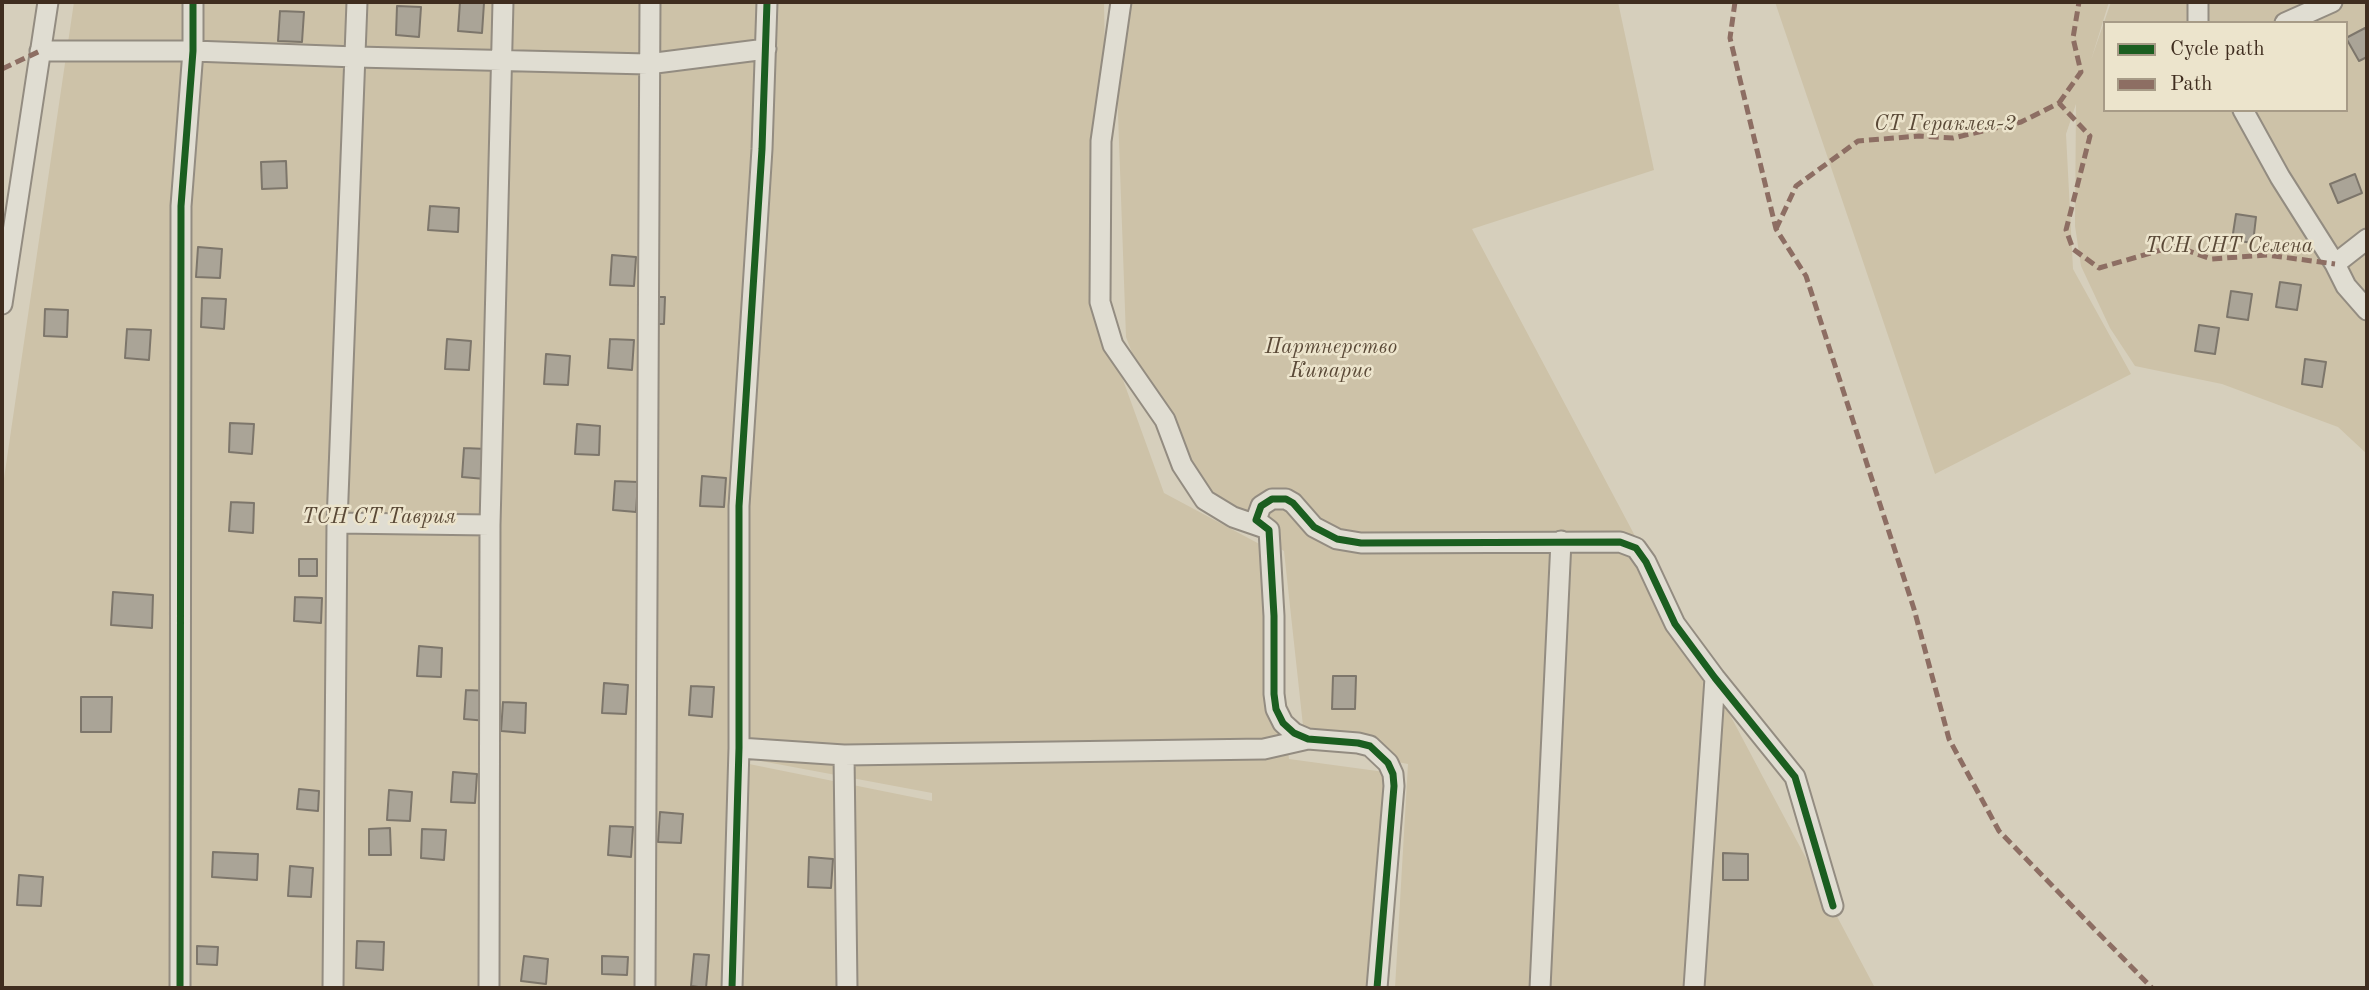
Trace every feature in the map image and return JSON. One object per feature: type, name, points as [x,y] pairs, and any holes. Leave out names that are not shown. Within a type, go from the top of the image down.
[{"type":"street","points":[[2,304],[48,2]]},
{"type":"street","points":[[180,988],[181,206],[193,51],[193,2]]},
{"type":"street","points":[[333,988],[337,523],[357,2]]},
{"type":"street","points":[[489,988],[490,526],[503,2]]},
{"type":"street","points":[[645,988],[650,2]]},
{"type":"street","points":[[732,988],[739,748],[738,506],[762,149],[767,2]]},
{"type":"street","points":[[1121,2],[1101,141],[1100,303],[1113,345],[1165,420],[1182,465],[1205,500],[1233,517],[1269,530]]},
{"type":"street","points":[[2198,2],[2198,21]]},
{"type":"street","points":[[2289,21],[2332,2]]},
{"type":"street","points":[[40,51],[193,51],[648,64],[766,49]]},
{"type":"street","points":[[2244,112],[2346,286],[2367,310]]},
{"type":"street","points":[[2335,264],[2367,239]]},
{"type":"street","points":[[1308,739],[1294,733],[1283,723],[1276,709],[1269,530],[1256,520],[1257,513],[1266,502],[1279,498],[1293,503],[1314,527],[1336,539],[1361,543],[1620,542],[1636,548],[1646,562],[1675,624],[1795,777],[1833,906]]},
{"type":"street","points":[[337,523],[490,526]]},
{"type":"street","points":[[1539,988],[1561,541]]},
{"type":"street","points":[[1694,988],[1715,678]]},
{"type":"street","points":[[739,748],[844,755],[1264,749],[1308,739],[1370,746],[1388,763],[1394,786],[1377,988]]},
{"type":"street","points":[[844,755],[846,988]]},
{"type":"green space","name":"ТСН СТ Таврия","points":[[74,2],[1104,2],[1110,344],[1164,493],[1265,547],[1289,759],[1392,773],[1376,988],[2,988],[2,492]],"holes":[[[745,758],[932,793],[932,801],[744,763]]]},
{"type":"green space","name":"Партнерство Кипарис","points":[[1114,2],[1618,2],[1654,170],[1472,229],[1875,988],[1395,988],[1408,764],[1305,744],[1284,551],[1182,484],[1126,337]]},
{"type":"green space","points":[[1775,2],[2109,2],[2091,60],[2103,25],[2103,112],[2348,112],[2348,21],[2104,21],[2111,2],[2367,2],[2367,454],[2338,427],[2222,384],[2135,366],[2110,328],[2081,266],[2075,226],[2076,104],[2066,134],[2073,269],[2131,374],[1935,474]]},
{"type":"building","points":[[460,2],[484,3],[482,33],[458,31]]},
{"type":"building","points":[[397,6],[421,7],[419,37],[396,35]]},
{"type":"building","points":[[280,11],[304,12],[302,42],[278,41]]},
{"type":"building","points":[[2365,28],[2367,57],[2359,61],[2348,37]]},
{"type":"building","points":[[286,161],[287,188],[262,189],[261,162]]},
{"type":"building","points":[[2355,174],[2362,193],[2338,203],[2330,184]]},
{"type":"building","points":[[430,206],[459,208],[458,232],[428,230]]},
{"type":"building","points":[[2236,214],[2256,217],[2253,243],[2232,240]]},
{"type":"building","points":[[198,247],[222,249],[220,278],[196,277]]},
{"type":"building","points":[[612,255],[636,257],[634,286],[610,285]]},
{"type":"building","points":[[2280,282],[2301,285],[2297,310],[2276,307]]},
{"type":"building","points":[[2231,291],[2252,294],[2248,320],[2227,317]]},
{"type":"building","points":[[649,297],[665,297],[664,324],[648,324]]},
{"type":"building","points":[[202,298],[226,299],[224,329],[201,327]]},
{"type":"building","points":[[45,309],[68,310],[67,337],[44,336]]},
{"type":"building","points":[[2199,325],[2219,328],[2215,354],[2195,351]]},
{"type":"building","points":[[127,329],[151,330],[149,360],[125,358]]},
{"type":"building","points":[[447,339],[471,341],[469,370],[445,369]]},
{"type":"building","points":[[610,339],[634,340],[632,370],[608,368]]},
{"type":"building","points":[[546,354],[570,356],[568,385],[544,384]]},
{"type":"building","points":[[2305,359],[2326,362],[2322,387],[2302,384]]},
{"type":"building","points":[[230,423],[254,424],[252,454],[229,452]]},
{"type":"building","points":[[577,424],[600,426],[599,455],[575,454]]},
{"type":"building","points":[[464,448],[487,449],[485,479],[462,477]]},
{"type":"building","points":[[702,476],[726,478],[724,507],[700,506]]},
{"type":"building","points":[[615,481],[638,482],[636,512],[613,510]]},
{"type":"building","points":[[231,502],[254,503],[253,533],[229,531]]},
{"type":"building","points":[[299,559],[317,559],[317,576],[299,576]]},
{"type":"building","points":[[113,592],[153,595],[152,628],[111,625]]},
{"type":"building","points":[[295,597],[322,598],[321,623],[294,621]]},
{"type":"building","points":[[419,646],[442,648],[441,677],[417,676]]},
{"type":"building","points":[[1333,676],[1356,676],[1355,709],[1332,709]]},
{"type":"building","points":[[604,683],[628,685],[626,714],[602,713]]},
{"type":"building","points":[[691,686],[714,687],[712,717],[689,715]]},
{"type":"building","points":[[466,690],[489,691],[487,721],[464,719]]},
{"type":"building","points":[[81,697],[112,697],[111,732],[81,732]]},
{"type":"building","points":[[503,702],[526,703],[525,733],[501,731]]},
{"type":"building","points":[[453,772],[477,774],[475,803],[451,802]]},
{"type":"building","points":[[299,789],[319,791],[318,811],[297,809]]},
{"type":"building","points":[[389,790],[412,792],[410,821],[387,820]]},
{"type":"building","points":[[660,812],[683,814],[681,843],[658,842]]},
{"type":"building","points":[[610,826],[633,827],[631,857],[608,855]]},
{"type":"building","points":[[390,828],[391,855],[369,855],[369,829]]},
{"type":"building","points":[[422,829],[446,830],[444,860],[421,858]]},
{"type":"building","points":[[213,852],[258,854],[257,880],[212,877]]},
{"type":"building","points":[[1723,853],[1748,854],[1748,880],[1723,880]]},
{"type":"building","points":[[809,857],[833,859],[831,888],[808,887]]},
{"type":"building","points":[[290,866],[313,868],[311,897],[288,896]]},
{"type":"building","points":[[19,875],[43,877],[41,906],[17,905]]},
{"type":"building","points":[[357,941],[384,942],[383,970],[356,968]]},
{"type":"building","points":[[197,946],[218,947],[217,965],[197,964]]},
{"type":"building","points":[[694,954],[709,955],[706,988],[691,986]]},
{"type":"building","points":[[524,956],[548,959],[546,984],[521,981]]},
{"type":"building","points":[[602,956],[628,957],[627,975],[602,974]]},
{"type":"marked path","points":[[1735,2],[1730,38],[1776,229],[1806,276],[1914,609],[1949,739],[1999,831],[2152,988]]},
{"type":"marked path","points":[[2059,103],[2081,72],[2073,38],[2079,2]]},
{"type":"marked path","points":[[2,69],[40,51]]},
{"type":"marked path","points":[[1776,229],[1796,186],[1858,141],[1919,136],[1953,138],[2021,122],[2059,103],[2090,136],[2066,230],[2073,249],[2099,268],[2175,246],[2211,259],[2267,255],[2335,264]]},
{"type":"cycle path","points":[[180,988],[181,206],[193,51],[193,2]]},
{"type":"cycle path","points":[[732,988],[739,748],[739,506],[762,149],[767,2]]},
{"type":"cycle path","points":[[1377,988],[1393,774],[1388,763],[1370,746],[1308,739],[1294,733],[1283,723],[1276,709],[1269,530],[1256,520],[1261,506],[1272,499],[1286,499],[1293,503],[1314,527],[1337,539],[1361,543],[1620,542],[1636,548],[1646,562],[1675,624],[1795,777],[1833,906]]},
{"type":"park label","name":"СТ Гераклея-2","points":[[1945,124]]},
{"type":"park label","name":"ТСН СНТ Селена","points":[[2229,246]]}]
